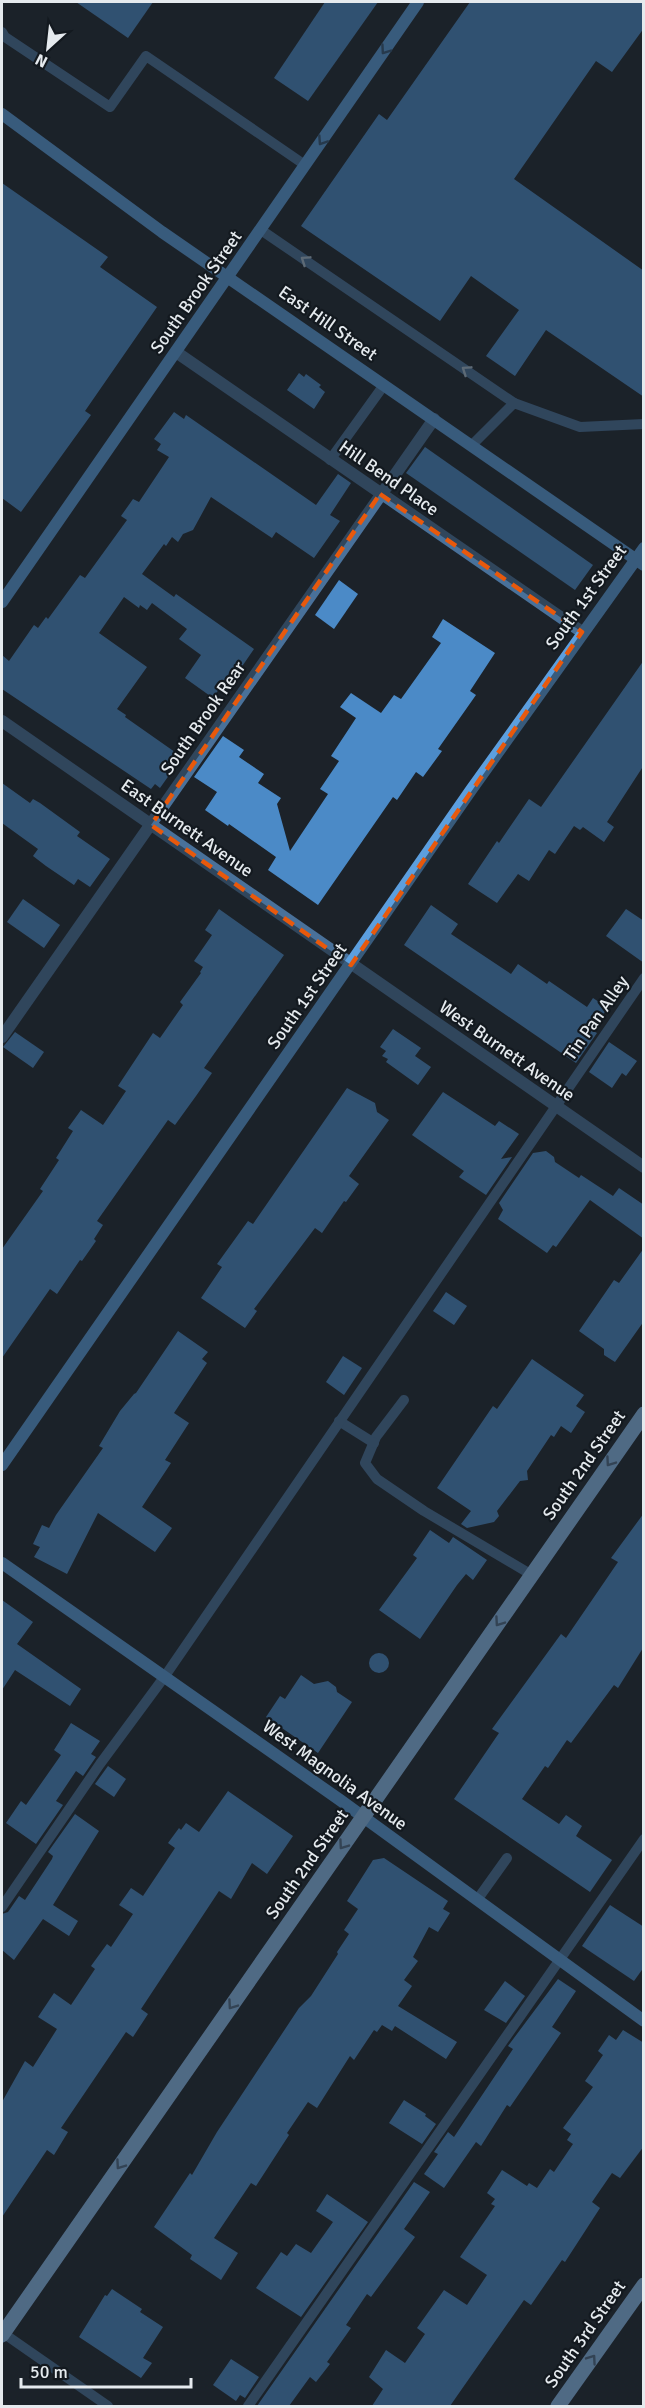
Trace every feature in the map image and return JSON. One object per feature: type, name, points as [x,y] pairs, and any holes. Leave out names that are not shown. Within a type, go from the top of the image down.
[{"type":"main road","name":"South 2nd Street","points":[[2,2334],[644,1414]]},
{"type":"main road","name":"South 3rd Street","points":[[558,2406],[644,2285]]},
{"type":"street","name":"South Brook Street","points":[[2,602],[418,2]]},
{"type":"street","name":"East Hill Street","points":[[2,114],[91,181],[639,562]]},
{"type":"street","name":"Hill Bend Place","points":[[176,352],[582,632]]},
{"type":"street","name":"South Brook Rear","points":[[2,1037],[434,419]]},
{"type":"street","name":"South 1st Street","points":[[2,1465],[582,632],[639,562],[644,548]]},
{"type":"street","name":"East Burnett Avenue","points":[[2,721],[351,965]]},
{"type":"street","name":"West Burnett Avenue","points":[[351,965],[644,1167]]},
{"type":"street","name":"West Magnolia Avenue","points":[[2,1563],[363,1817],[644,2021]]},
{"type":"lane","points":[[2,32],[5,37],[110,107],[146,56],[305,165]]},
{"type":"lane","points":[[261,230],[514,403],[580,427],[644,424]]},
{"type":"lane","points":[[330,459],[384,385]]},
{"type":"lane","points":[[472,445],[514,403]]},
{"type":"lane","name":"Tin Pan Alley","points":[[2,1907],[100,1764],[165,1676],[644,978]]},
{"type":"lane","points":[[404,1400],[374,1443],[365,1463],[377,1479],[424,1511],[532,1575]]},
{"type":"lane","points":[[339,1421],[374,1443]]},
{"type":"lane","points":[[248,2406],[644,1839]]},
{"type":"lane","points":[[477,1900],[507,1858]]},
{"type":"lane","points":[[2,2334],[108,2406]]},
{"type":"highlighted area","points":[[380,494],[582,632],[351,965],[151,825]]},
{"type":"building","points":[[76,2],[153,2],[128,38]]},
{"type":"building","points":[[325,2],[378,2],[308,101],[274,78]]},
{"type":"building","points":[[470,2],[644,2],[644,28],[612,72],[596,61],[514,179],[644,271],[644,397],[546,330],[515,376],[486,356],[519,310],[471,276],[440,321],[301,226],[379,114],[387,120]]},
{"type":"building","points":[[2,183],[108,257],[100,267],[157,307],[85,411],[91,415],[21,512],[2,498]]},
{"type":"building","points":[[299,373],[304,377],[306,374],[321,385],[319,387],[325,392],[314,409],[287,390]]},
{"type":"building","points":[[174,412],[184,419],[186,415],[316,505],[338,474],[351,483],[330,515],[340,521],[314,558],[276,532],[272,538],[211,497],[193,530],[183,534],[178,542],[172,537],[166,546],[164,544],[142,574],[174,597],[176,594],[254,649],[234,678],[229,674],[213,698],[185,678],[201,655],[179,639],[187,629],[152,603],[147,610],[140,605],[139,608],[124,597],[99,633],[147,667],[117,709],[182,757],[160,788],[155,784],[151,789],[2,689],[2,655],[9,661],[34,625],[38,628],[46,617],[48,619],[80,575],[85,578],[127,520],[121,516],[133,499],[139,502],[169,457],[157,450],[161,444],[154,439]]},
{"type":"building","points":[[425,447],[593,565],[575,590],[406,473]]},
{"type":"building","points":[[339,580],[358,594],[334,629],[315,615]]},
{"type":"building","points":[[443,619],[495,653],[470,691],[476,695],[438,749],[442,751],[423,777],[416,772],[397,800],[393,797],[318,905],[268,870],[276,857],[205,810],[217,792],[194,777],[223,736],[244,750],[239,757],[264,774],[258,783],[281,798],[277,804],[290,851],[328,794],[320,789],[339,761],[331,756],[356,718],[340,707],[351,693],[381,713],[394,695],[401,699],[441,643],[432,637]]},
{"type":"building","points":[[644,660],[644,765],[607,822],[614,827],[604,842],[583,827],[580,830],[574,826],[555,854],[549,850],[529,881],[518,874],[497,903],[468,884],[529,799],[541,807]]},
{"type":"building","points":[[2,783],[30,803],[33,799],[40,803],[80,832],[77,836],[110,859],[90,887],[78,879],[74,885],[46,866],[33,856],[38,849],[2,823]]},
{"type":"building","points":[[23,899],[60,925],[44,948],[7,922]]},
{"type":"building","points":[[431,905],[458,924],[451,934],[511,974],[518,964],[547,984],[549,981],[587,1007],[593,998],[608,1008],[601,1017],[604,1019],[595,1032],[597,1033],[576,1063],[404,945]]},
{"type":"building","points":[[219,909],[284,955],[204,1068],[212,1073],[196,1096],[175,1125],[168,1120],[97,1221],[103,1225],[94,1239],[96,1241],[57,1294],[50,1289],[2,1358],[2,1249],[43,1191],[40,1189],[59,1160],[56,1158],[73,1131],[68,1128],[81,1110],[103,1125],[126,1091],[118,1086],[153,1033],[160,1038],[183,1005],[180,1002],[203,967],[194,961],[212,935],[205,930]]},
{"type":"building","points":[[626,909],[644,921],[644,963],[606,936]]},
{"type":"building","points":[[393,1029],[421,1048],[415,1056],[431,1067],[418,1085],[386,1062],[388,1059],[382,1056],[386,1051],[380,1047]]},
{"type":"building","points":[[15,1032],[44,1052],[33,1068],[3,1047]]},
{"type":"building","points":[[609,1042],[637,1061],[626,1076],[622,1073],[612,1088],[589,1072]]},
{"type":"building","points":[[347,1088],[375,1103],[377,1112],[389,1120],[349,1176],[359,1184],[322,1233],[315,1228],[254,1309],[257,1311],[245,1328],[201,1298],[222,1267],[217,1264],[248,1221],[253,1224]]},
{"type":"building","points":[[443,1092],[495,1126],[499,1121],[519,1134],[501,1159],[512,1157],[486,1195],[459,1177],[464,1171],[412,1135]]},
{"type":"building","points":[[546,1151],[554,1157],[555,1162],[579,1178],[581,1175],[613,1196],[619,1188],[644,1205],[644,1239],[590,1200],[556,1247],[553,1245],[547,1253],[498,1219],[503,1210],[499,1203],[533,1153]]},
{"type":"building","points":[[644,1248],[644,1321],[615,1362],[604,1355],[604,1349],[579,1331],[614,1280],[619,1283]]},
{"type":"building","points":[[446,1292],[467,1306],[454,1325],[433,1311]]},
{"type":"building","points":[[178,1331],[208,1352],[202,1359],[207,1363],[174,1413],[189,1423],[165,1460],[171,1463],[142,1507],[172,1528],[155,1552],[98,1513],[67,1574],[34,1557],[40,1547],[33,1544],[42,1525],[49,1528],[103,1448],[99,1446],[120,1411],[136,1393]]},
{"type":"building","points":[[343,1356],[362,1368],[344,1395],[326,1382]]},
{"type":"building","points":[[532,1359],[584,1395],[576,1406],[585,1412],[571,1433],[561,1426],[554,1437],[551,1435],[527,1471],[528,1480],[520,1481],[497,1511],[499,1516],[494,1522],[467,1528],[461,1524],[471,1511],[437,1488],[493,1406],[497,1409]]},
{"type":"building","points":[[644,1513],[643,1648],[618,1688],[614,1685],[571,1743],[567,1740],[548,1768],[545,1766],[522,1799],[559,1824],[566,1815],[582,1826],[576,1836],[612,1860],[590,1892],[454,1799],[499,1733],[492,1729],[561,1634],[566,1638],[618,1562],[611,1558]]},
{"type":"building","points":[[430,1530],[449,1543],[453,1537],[487,1560],[473,1580],[466,1574],[420,1639],[379,1610],[417,1558],[413,1555]]},
{"type":"building","points":[[2,1600],[33,1622],[17,1644],[81,1689],[70,1706],[15,1670],[2,1690]]},
{"type":"building","points":[[379,1653],[386,1656],[389,1663],[386,1670],[379,1673],[372,1670],[369,1663],[372,1656]]},
{"type":"building","points":[[301,1675],[314,1684],[328,1681],[336,1687],[337,1692],[352,1702],[318,1753],[266,1717],[280,1696],[285,1699]]},
{"type":"building","points":[[71,1723],[100,1741],[91,1754],[96,1757],[83,1776],[76,1771],[56,1801],[63,1805],[36,1844],[6,1823],[21,1801],[26,1805],[61,1755],[54,1750]]},
{"type":"building","points":[[108,1766],[126,1779],[114,1797],[95,1784]]},
{"type":"building","points":[[228,1791],[293,1836],[267,1874],[252,1863],[231,1899],[219,1891],[141,2009],[148,2014],[133,2037],[126,2032],[61,2128],[68,2132],[54,2155],[47,2150],[2,2217],[2,2102],[25,2061],[33,2067],[57,2029],[38,2017],[54,1993],[71,2005],[95,1969],[91,1966],[107,1944],[111,1947],[133,1914],[119,1905],[131,1888],[143,1896],[175,1848],[168,1843],[179,1828],[181,1830],[186,1823],[199,1832]]},
{"type":"building","points":[[75,1814],[99,1831],[53,1905],[78,1921],[69,1936],[43,1919],[14,1960],[2,1950],[2,1914],[8,1912],[19,1896],[25,1900],[52,1859],[53,1856],[48,1852]]},
{"type":"building","points":[[384,1858],[448,1901],[443,1909],[450,1913],[438,1932],[429,1927],[413,1957],[418,1961],[404,1980],[412,1986],[398,2006],[457,2042],[446,2059],[395,2026],[392,2031],[382,2025],[377,2032],[374,2030],[354,2060],[350,2056],[317,2108],[308,2102],[256,2186],[251,2183],[214,2238],[238,2253],[221,2280],[190,2259],[192,2255],[154,2227],[190,2173],[192,2175],[217,2132],[299,2008],[311,1996],[338,1954],[337,1952],[349,1934],[344,1930],[358,1909],[347,1901],[373,1860]]},
{"type":"building","points":[[610,1905],[644,1927],[644,1967],[634,1981],[582,1946]]},
{"type":"building","points":[[558,1979],[576,1991],[552,2027],[561,2033],[510,2107],[507,2105],[481,2146],[476,2142],[444,2188],[424,2174],[438,2154],[434,2152],[448,2132],[454,2137],[513,2049],[508,2046]]},
{"type":"building","points":[[505,1981],[525,1996],[506,2023],[484,2010]]},
{"type":"building","points":[[623,2030],[644,2043],[644,2146],[620,2178],[612,2173],[592,2202],[600,2208],[565,2262],[562,2260],[531,2305],[524,2300],[450,2406],[372,2406],[383,2389],[369,2377],[386,2350],[405,2363],[425,2334],[417,2328],[444,2290],[467,2305],[487,2275],[460,2257],[495,2206],[491,2204],[495,2199],[487,2193],[502,2170],[527,2186],[529,2183],[537,2188],[550,2169],[554,2172],[573,2144],[567,2140],[571,2134],[563,2128],[593,2087],[585,2081],[603,2055],[598,2051],[609,2035],[616,2040]]},
{"type":"building","points":[[404,2100],[426,2114],[425,2116],[436,2124],[422,2144],[389,2123]]},
{"type":"building","points":[[414,2182],[430,2192],[404,2229],[415,2237],[371,2297],[367,2294],[346,2325],[351,2328],[327,2362],[330,2364],[316,2382],[310,2377],[289,2406],[257,2406]]},
{"type":"building","points":[[327,2194],[368,2222],[301,2317],[256,2288],[281,2252],[287,2256],[296,2244],[311,2253],[333,2222],[316,2211]]},
{"type":"building","points":[[112,2289],[142,2309],[140,2312],[163,2327],[143,2358],[152,2363],[141,2378],[79,2337],[105,2295],[107,2296]]},
{"type":"building","points":[[231,2359],[259,2377],[245,2398],[240,2395],[236,2401],[213,2385]]}]
